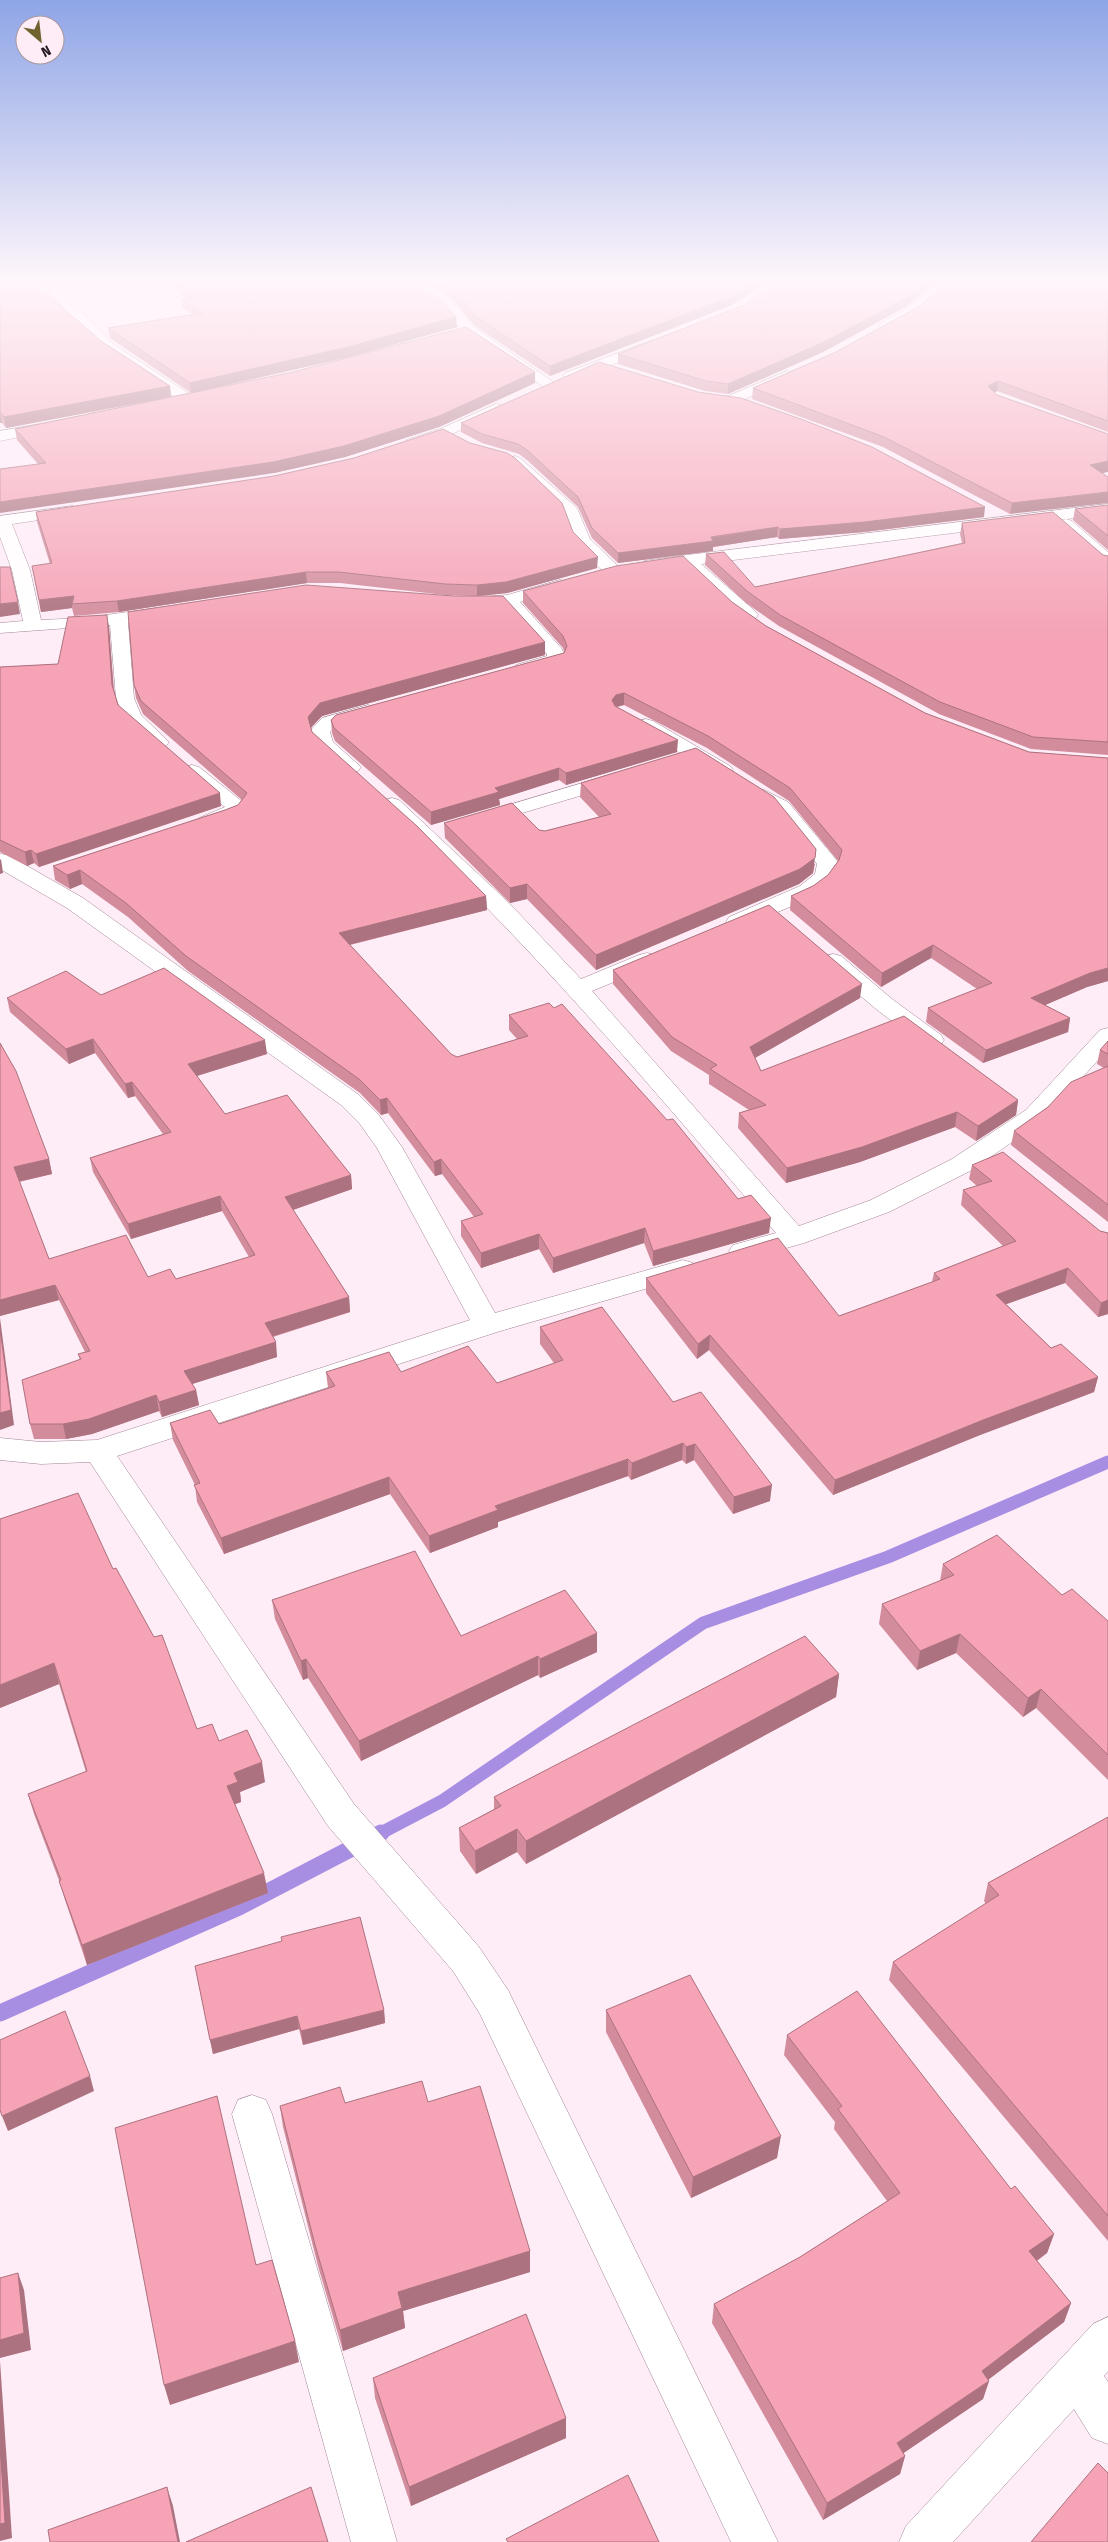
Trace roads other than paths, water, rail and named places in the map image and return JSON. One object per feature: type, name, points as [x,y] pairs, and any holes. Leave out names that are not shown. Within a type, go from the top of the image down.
[{"type":"street","points":[[170,404],[186,401]]},
{"type":"street","points":[[731,401],[752,405]]},
{"type":"street","points":[[392,448],[445,432],[505,404]]},
{"type":"street","points":[[0,436],[65,424]]},
{"type":"street","points":[[445,432],[460,440]]},
{"type":"street","points":[[496,454],[521,464],[570,511],[582,542],[613,571]]},
{"type":"street","points":[[981,507],[1007,521]]},
{"type":"street","points":[[33,626],[21,570],[1,521],[89,508]]},
{"type":"street","points":[[594,576],[613,571],[687,560],[1108,509]]},
{"type":"street","points":[[1055,515],[1108,561]]},
{"type":"street","points":[[687,560],[739,608],[766,628]]},
{"type":"street","points":[[453,602],[476,603],[508,600],[575,581]]},
{"type":"street","points":[[499,676],[556,658],[556,653],[508,600]]},
{"type":"street","points":[[0,628],[119,619],[185,609]]},
{"type":"street","points":[[119,619],[125,698],[132,717],[236,807],[231,813],[191,827]]},
{"type":"street","points":[[389,705],[329,722],[320,731],[324,744],[372,786],[446,829],[579,988],[794,1237]]},
{"type":"street","points":[[632,717],[699,754],[781,806],[828,863],[825,876],[778,915],[716,931]]},
{"type":"street","points":[[671,763],[699,754]]},
{"type":"street","points":[[446,829],[633,774]]},
{"type":"street","points":[[0,860],[34,878],[74,903],[350,1100],[370,1119],[389,1147],[487,1325]]},
{"type":"street","points":[[34,878],[62,869]]},
{"type":"street","points":[[816,946],[884,1004],[948,1051]]},
{"type":"street","points":[[579,988],[670,950]]},
{"type":"street","points":[[0,1450],[41,1453],[98,1451],[487,1325],[794,1237],[880,1206],[961,1166],[1000,1151],[1027,1110],[1108,1035]]},
{"type":"street","points":[[98,1451],[341,1815],[391,1875],[466,1959],[494,2002],[755,2542]]},
{"type":"street","points":[[252,2114],[374,2542]]},
{"type":"street","points":[[922,2542],[1108,2338]]},
{"type":"street","points":[[1076,2373],[1108,2422]]},
{"type":"waterway","points":[[379,1834],[442,1801],[703,1623],[888,1557],[1108,1462]]},
{"type":"waterway","points":[[0,2013],[239,1907],[381,1833]]}]
